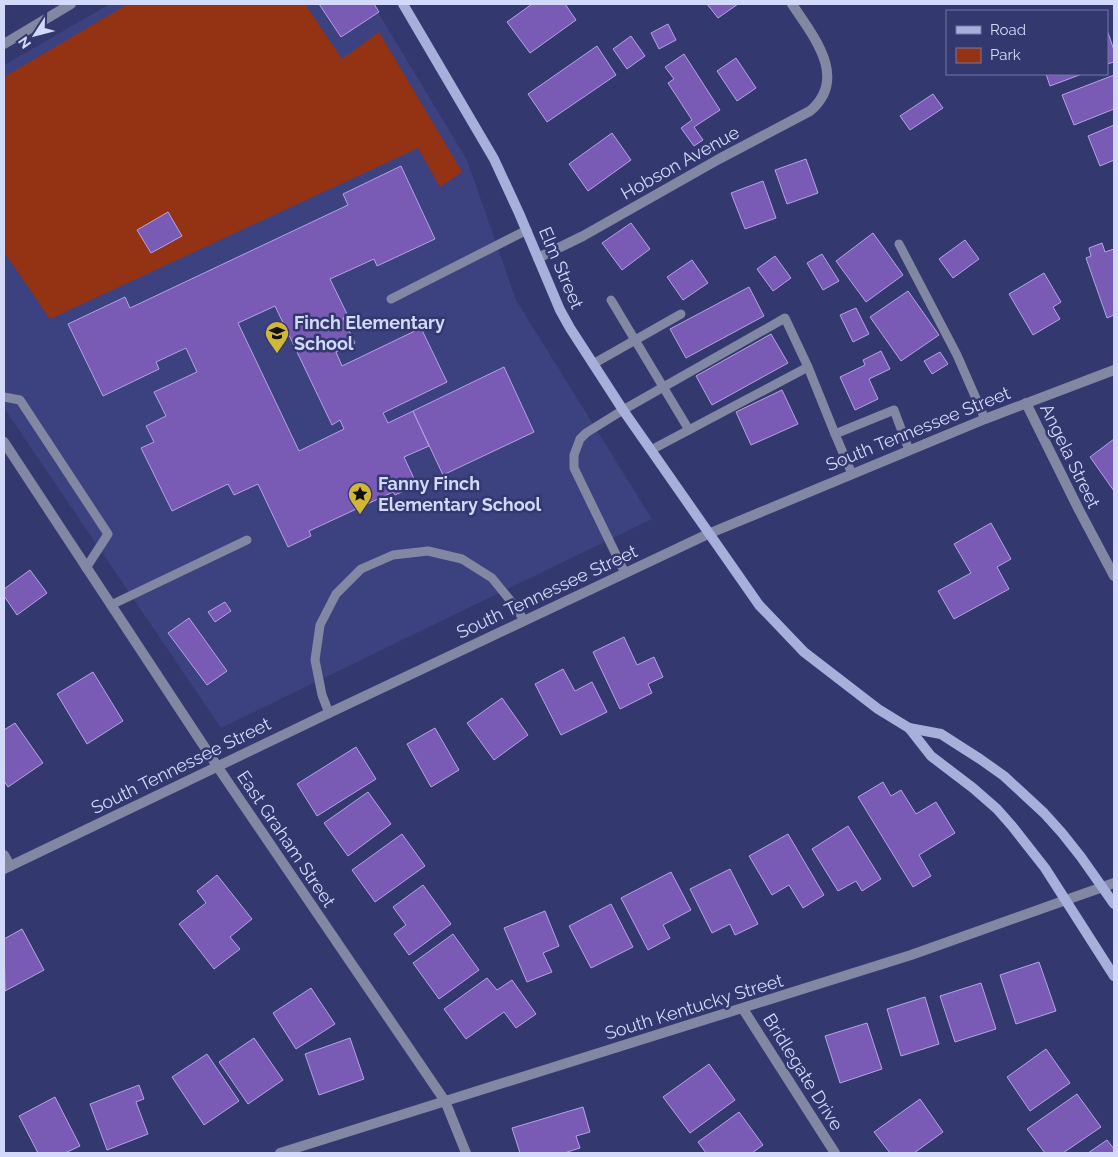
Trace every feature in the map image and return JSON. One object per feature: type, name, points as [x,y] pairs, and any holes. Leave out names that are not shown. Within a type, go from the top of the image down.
[{"type":"main road","name":"Elm Street","points":[[402,4],[494,158],[527,230],[560,310],[592,364],[708,534],[758,605],[804,652],[859,695],[909,728]]},
{"type":"main road","points":[[909,728],[941,734],[1004,776],[1062,832],[1114,904]]},
{"type":"main road","points":[[909,728],[931,756],[973,788],[1007,820],[1045,868],[1114,976]]},
{"type":"street","points":[[4,44],[71,4]]},
{"type":"street","name":"Hobson Avenue","points":[[538,258],[583,236],[719,159],[810,111],[818,104],[828,85],[826,62],[811,33],[792,4]]},
{"type":"street","name":"South Tennessee Street","points":[[7,867],[708,534],[985,418],[1114,370]]},
{"type":"street","name":"Angela Street","points":[[1026,403],[1114,576]]},
{"type":"street","name":"East Graham Street","points":[[4,442],[217,766],[445,1101],[466,1153]]},
{"type":"street","points":[[4,855],[7,867]]},
{"type":"street","name":"South Kentucky Street","points":[[280,1153],[911,955],[1114,883]]},
{"type":"street","name":"Bridlegate Drive","points":[[743,1009],[835,1153]]},
{"type":"lane","points":[[391,299],[527,230]]},
{"type":"lane","points":[[900,244],[957,355],[985,418]]},
{"type":"lane","points":[[611,300],[689,430]]},
{"type":"lane","points":[[592,364],[681,314]]},
{"type":"lane","points":[[625,573],[574,468],[574,455],[580,439],[586,433],[623,410],[785,318],[808,367],[852,474]]},
{"type":"lane","points":[[651,450],[808,367]]},
{"type":"lane","points":[[4,398],[20,400],[108,534],[86,568]]},
{"type":"lane","points":[[835,434],[894,410],[909,450]]},
{"type":"lane","points":[[111,605],[247,540]]},
{"type":"lane","points":[[329,713],[322,695],[315,660],[320,626],[336,594],[361,569],[393,554],[428,551],[462,559],[492,578],[524,620]]},
{"type":"shaded area","name":"Finch Elementary School","points":[[110,4],[373,4],[467,160],[516,300],[652,519],[221,728],[4,408],[4,65]]},
{"type":"green space","points":[[128,4],[305,4],[342,59],[379,32],[462,172],[440,187],[418,148],[50,319],[4,252],[4,77]]},
{"type":"building","points":[[319,4],[374,4],[379,12],[341,37]]},
{"type":"building","points":[[532,4],[565,4],[576,20],[530,53],[507,22]]},
{"type":"building","points":[[707,4],[738,4],[718,18]]},
{"type":"building","points":[[668,24],[676,40],[659,49],[651,33]]},
{"type":"building","points":[[1108,33],[1114,50],[1114,62],[1108,64]]},
{"type":"building","points":[[631,36],[645,56],[627,69],[613,49]]},
{"type":"building","points":[[597,46],[616,75],[547,122],[528,94]]},
{"type":"building","points":[[684,54],[720,110],[694,127],[703,140],[694,146],[681,128],[692,120],[668,83],[674,79],[665,67]]},
{"type":"building","points":[[736,58],[756,88],[737,101],[717,71]]},
{"type":"building","points":[[1046,75],[1079,75],[1050,86]]},
{"type":"building","points":[[1114,75],[1114,109],[1074,125],[1062,95]]},
{"type":"building","points":[[933,94],[943,108],[910,130],[900,116]]},
{"type":"building","points":[[1114,125],[1114,160],[1100,166],[1088,136]]},
{"type":"building","points":[[612,133],[631,160],[588,191],[569,164]]},
{"type":"building","points":[[806,159],[818,193],[787,204],[775,170]]},
{"type":"building","points":[[401,166],[435,239],[377,266],[374,259],[330,279],[348,316],[343,318],[355,343],[336,352],[342,366],[421,328],[447,382],[383,413],[388,423],[413,411],[429,446],[404,457],[417,485],[395,495],[393,492],[309,531],[311,536],[288,547],[258,484],[234,495],[228,484],[172,511],[141,448],[154,442],[146,426],[166,416],[154,392],[197,372],[186,348],[156,362],[159,369],[103,396],[68,324],[125,297],[130,308],[348,205],[343,194]],"holes":[[[275,306],[332,425],[340,420],[344,429],[299,451],[238,323]]]},
{"type":"building","points":[[763,181],[776,218],[745,229],[731,193]]},
{"type":"building","points":[[168,212],[182,236],[151,253],[137,230]]},
{"type":"building","points":[[631,223],[650,249],[622,270],[602,243]]},
{"type":"building","points":[[873,233],[903,275],[866,302],[836,261]]},
{"type":"building","points":[[965,240],[979,259],[953,278],[939,259]]},
{"type":"building","points":[[1102,243],[1105,252],[1114,249],[1114,315],[1107,318],[1086,258],[1091,256],[1089,248]]},
{"type":"building","points":[[822,254],[839,281],[823,290],[807,263]]},
{"type":"building","points":[[775,256],[791,278],[773,291],[757,269]]},
{"type":"building","points":[[692,260],[708,283],[683,300],[667,277]]},
{"type":"building","points":[[1044,273],[1061,302],[1053,307],[1060,319],[1033,335],[1009,294]]},
{"type":"building","points":[[749,287],[764,316],[686,358],[670,329]]},
{"type":"building","points":[[908,291],[939,335],[901,361],[870,317]]},
{"type":"building","points":[[856,308],[869,334],[853,342],[840,315]]},
{"type":"building","points":[[771,334],[788,363],[712,405],[696,376]]},
{"type":"building","points":[[881,351],[890,369],[869,379],[878,399],[855,410],[840,377],[865,365],[863,360]]},
{"type":"building","points":[[940,352],[948,364],[932,374],[924,361]]},
{"type":"building","points":[[504,367],[534,432],[443,475],[413,411]]},
{"type":"building","points":[[782,390],[798,424],[751,445],[736,412]]},
{"type":"building","points":[[1114,439],[1114,491],[1090,457]]},
{"type":"building","points":[[991,523],[1011,559],[997,567],[1009,589],[954,619],[938,591],[971,573],[954,544]]},
{"type":"building","points":[[30,570],[47,593],[17,615],[4,596],[4,589]]},
{"type":"building","points":[[225,602],[231,611],[215,622],[208,612]]},
{"type":"building","points":[[189,618],[227,671],[207,685],[168,633]]},
{"type":"building","points":[[624,637],[637,665],[654,657],[663,677],[648,684],[652,693],[620,709],[593,652]]},
{"type":"building","points":[[563,669],[575,691],[592,682],[607,712],[561,735],[535,684]]},
{"type":"building","points":[[93,672],[123,721],[87,744],[57,694]]},
{"type":"building","points":[[502,698],[528,735],[494,760],[467,723]]},
{"type":"building","points":[[15,723],[43,763],[8,787],[4,781],[4,730]]},
{"type":"building","points":[[435,728],[459,770],[431,787],[407,744]]},
{"type":"building","points":[[356,747],[376,779],[317,816],[297,784]]},
{"type":"building","points":[[883,782],[891,796],[901,790],[916,814],[936,802],[955,833],[919,855],[931,876],[913,887],[858,797]]},
{"type":"building","points":[[368,792],[391,824],[348,856],[324,823]]},
{"type":"building","points":[[848,826],[881,879],[862,891],[856,881],[838,891],[812,849]]},
{"type":"building","points":[[402,834],[425,866],[375,902],[352,870]]},
{"type":"building","points":[[788,834],[824,895],[803,908],[789,885],[772,895],[749,856]]},
{"type":"building","points":[[730,869],[758,924],[735,935],[730,924],[712,933],[690,889]]},
{"type":"building","points":[[671,872],[691,910],[663,925],[670,938],[648,950],[621,898]]},
{"type":"building","points":[[217,875],[252,919],[230,937],[240,949],[214,969],[179,924],[206,903],[197,891]]},
{"type":"building","points":[[423,885],[451,924],[409,955],[394,934],[406,925],[393,907]]},
{"type":"building","points":[[611,904],[633,947],[591,968],[569,926]]},
{"type":"building","points":[[545,911],[559,946],[543,953],[552,972],[527,982],[504,928]]},
{"type":"building","points":[[22,929],[44,970],[5,991],[4,939]]},
{"type":"building","points":[[453,934],[479,970],[439,999],[413,963]]},
{"type":"building","points":[[1039,962],[1056,1011],[1016,1024],[1000,975]]},
{"type":"building","points":[[487,978],[497,990],[512,980],[536,1014],[516,1028],[504,1012],[466,1039],[444,1009]]},
{"type":"building","points":[[981,983],[996,1029],[955,1042],[940,996]]},
{"type":"building","points":[[311,988],[335,1024],[296,1049],[273,1013]]},
{"type":"building","points":[[925,997],[939,1044],[901,1056],[887,1009]]},
{"type":"building","points":[[867,1023],[882,1069],[840,1083],[825,1036]]},
{"type":"building","points":[[254,1038],[283,1080],[248,1104],[219,1062]]},
{"type":"building","points":[[350,1038],[364,1079],[319,1095],[305,1054]]},
{"type":"building","points":[[1046,1049],[1070,1083],[1030,1111],[1007,1077]]},
{"type":"building","points":[[207,1054],[239,1101],[204,1125],[172,1077]]},
{"type":"building","points":[[709,1064],[735,1100],[690,1133],[663,1097]]},
{"type":"building","points":[[139,1085],[144,1099],[136,1102],[148,1134],[107,1150],[90,1104]]},
{"type":"building","points":[[1077,1094],[1101,1127],[1063,1153],[1045,1153],[1027,1129]]},
{"type":"building","points":[[55,1097],[80,1146],[65,1153],[38,1153],[19,1116]]},
{"type":"building","points":[[920,1099],[943,1132],[914,1153],[890,1153],[874,1132]]},
{"type":"building","points":[[583,1107],[590,1132],[576,1136],[580,1148],[564,1153],[520,1153],[512,1128]]},
{"type":"building","points":[[739,1112],[763,1145],[752,1153],[706,1153],[698,1142]]},
{"type":"building","points":[[1107,1140],[1114,1149],[1114,1153],[1088,1153]]},
{"type":"place","name":"Finch Elementary School","points":[[277,354]]},
{"type":"place","name":"Fanny Finch Elementary School","points":[[360,515]]}]
